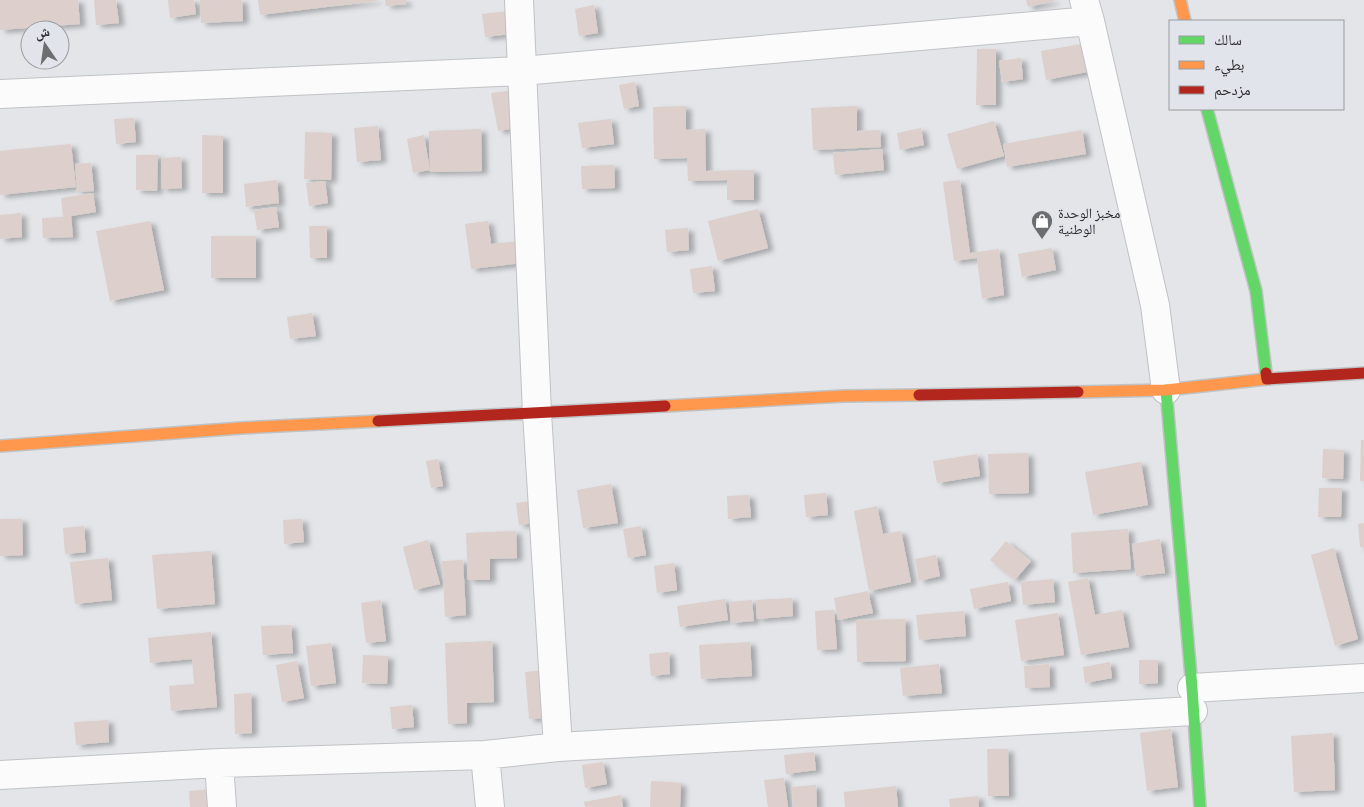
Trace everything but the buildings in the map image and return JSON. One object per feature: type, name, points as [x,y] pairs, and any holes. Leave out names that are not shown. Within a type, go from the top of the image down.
[{"type":"street","points":[[519,0],[537,413],[558,747]]},
{"type":"street","points":[[1180,0],[1185,20]]},
{"type":"street","points":[[0,94],[522,71],[1087,10],[1155,306],[1166,390],[1193,700],[1200,807]]},
{"type":"street","points":[[1207,110],[1256,291],[1267,379]]},
{"type":"street","points":[[0,446],[241,428],[844,396],[1166,390],[1267,379],[1364,373]]},
{"type":"street","points":[[0,775],[219,763],[485,755],[558,747],[1193,700],[1364,678]]},
{"type":"street","points":[[485,755],[490,807]]},
{"type":"street","points":[[219,763],[222,807]]},
{"type":"traffic: fast","points":[[1207,110],[1256,291],[1266,373]]},
{"type":"traffic: fast","points":[[1166,390],[1192,688],[1200,807]]},
{"type":"traffic: slow","points":[[1180,0],[1185,20]]},
{"type":"traffic: slow","points":[[1078,392],[1166,390],[1267,379]]},
{"type":"traffic: slow","points":[[665,406],[844,396],[919,395]]},
{"type":"traffic: slow","points":[[0,446],[241,428],[378,421]]},
{"type":"traffic: jam","points":[[1266,373],[1267,379],[1364,373]]},
{"type":"traffic: jam","points":[[919,395],[1078,392]]},
{"type":"traffic: jam","points":[[378,421],[665,406]]},
{"type":"place","name":"مخبز الوحدة الوطنية","points":[[1042,240]]}]
